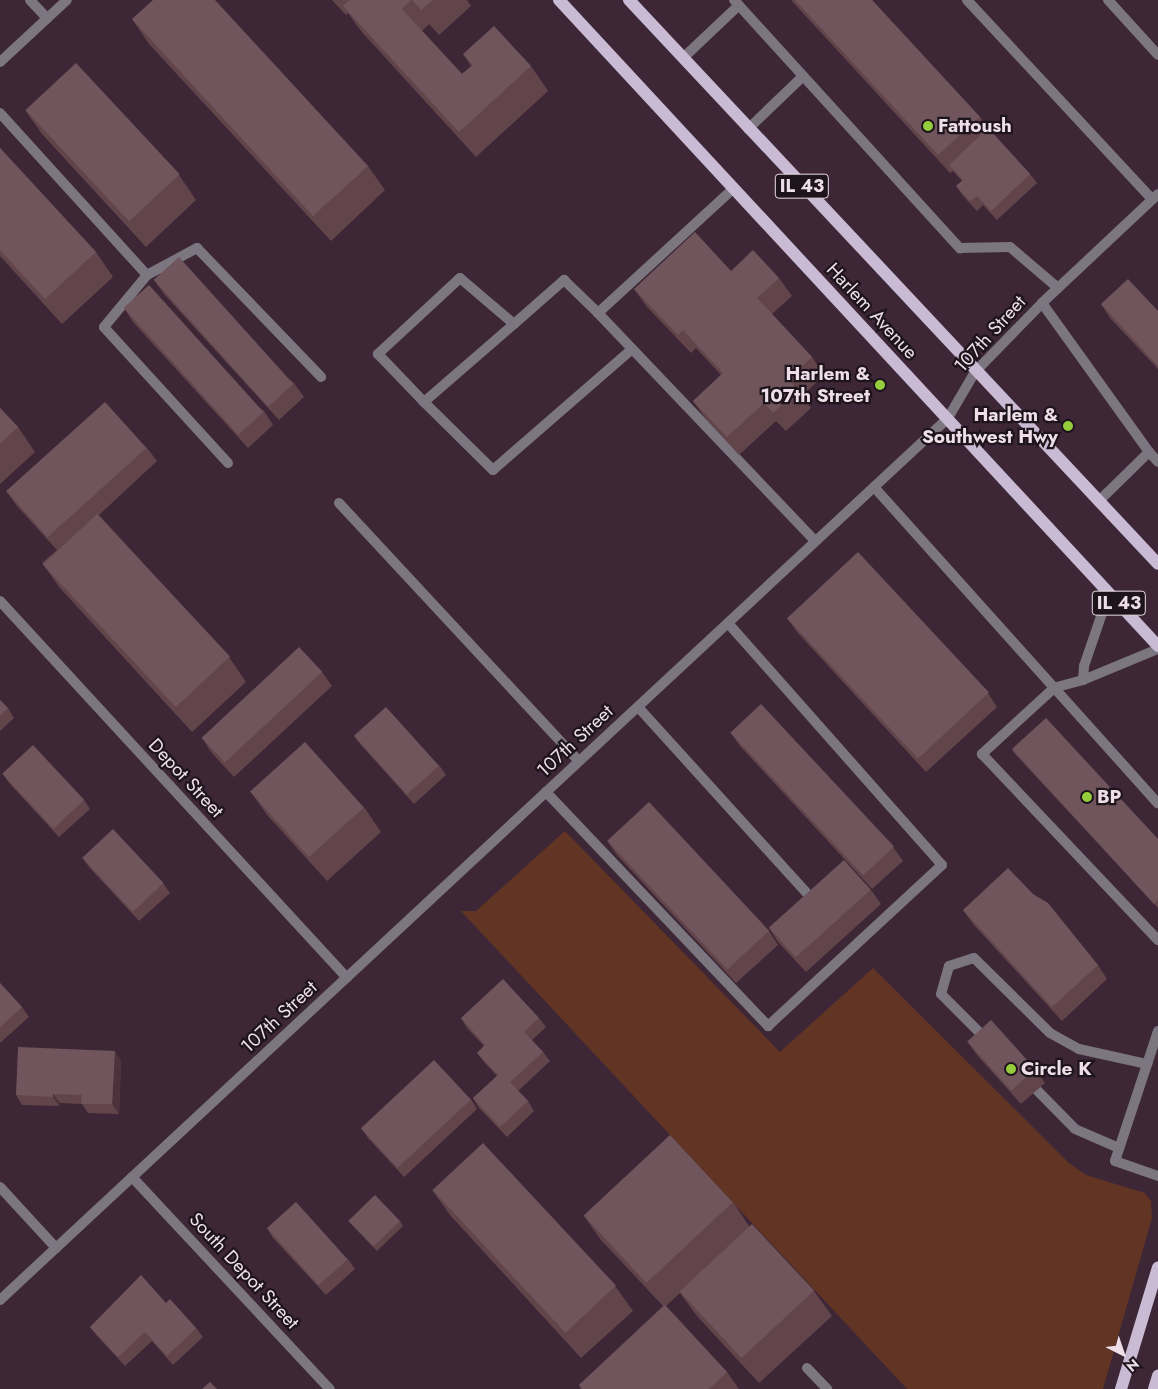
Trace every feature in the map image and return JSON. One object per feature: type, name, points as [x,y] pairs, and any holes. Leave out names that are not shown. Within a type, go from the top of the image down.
[{"type":"main road","name":"Harlem Avenue","points":[[559,0],[948,418],[1158,648]]},
{"type":"main road","name":"Harlem Avenue","points":[[629,0],[975,372],[1158,564]]},
{"type":"main road","points":[[1121,1389],[1158,1267]]},
{"type":"main road","points":[[1154,1389],[1158,1376]]},
{"type":"street","points":[[30,0],[47,18]]},
{"type":"street","points":[[0,62],[67,0]]},
{"type":"street","points":[[967,0],[1155,197]]},
{"type":"street","points":[[1108,0],[1158,54]]},
{"type":"street","points":[[683,58],[736,3],[960,248],[1010,247],[1058,288]]},
{"type":"street","points":[[748,129],[803,76]]},
{"type":"street","points":[[0,114],[147,275]]},
{"type":"street","points":[[598,313],[733,189]]},
{"type":"street","name":"107th Street","points":[[0,1300],[948,418],[975,372],[1042,303],[1155,197]]},
{"type":"street","points":[[228,463],[104,327],[147,275],[197,248],[321,377]]},
{"type":"street","points":[[514,324],[460,278],[378,354],[493,470],[632,349]]},
{"type":"street","points":[[424,402],[564,280],[598,313],[816,541]]},
{"type":"street","points":[[1042,303],[1158,462]]},
{"type":"street","points":[[1098,502],[1149,452]]},
{"type":"street","points":[[874,487],[1158,803]]},
{"type":"street","points":[[339,503],[579,761]]},
{"type":"street","points":[[1083,680],[1084,666],[1109,593]]},
{"type":"street","name":"Depot Street","points":[[0,601],[347,978]]},
{"type":"street","points":[[546,792],[768,1026],[927,879],[942,865],[728,623]]},
{"type":"street","points":[[1158,648],[1083,680],[1054,688],[982,754],[1158,940]]},
{"type":"street","points":[[638,707],[806,892]]},
{"type":"street","points":[[993,1046],[941,994],[949,966],[974,958],[1050,1033],[1078,1049],[1147,1064]]},
{"type":"street","points":[[1158,1031],[1115,1161],[1158,1176]]},
{"type":"street","points":[[1020,1074],[1075,1128],[1119,1148]]},
{"type":"street","name":"South Depot Street","points":[[132,1177],[330,1389]]},
{"type":"street","points":[[0,1187],[56,1248]]},
{"type":"street","points":[[807,1368],[827,1389]]},
{"type":"shaded area","points":[[565,831],[780,1052],[873,968],[1069,1163],[1086,1175],[1145,1193],[1151,1201],[1152,1218],[1103,1389],[907,1389],[461,911],[476,911]]},
{"type":"building","points":[[153,0],[215,0],[368,166],[313,216],[132,19]]},
{"type":"building","points":[[350,0],[411,0],[402,9],[462,74],[473,65],[463,54],[494,26],[531,66],[459,132],[343,6]]},
{"type":"building","points":[[412,0],[433,0],[421,10]]},
{"type":"building","points":[[795,0],[872,0],[980,117],[938,155]]},
{"type":"building","points":[[76,63],[180,174],[129,221],[26,110]]},
{"type":"building","points":[[988,128],[1030,174],[991,211],[977,196],[970,201],[956,186],[963,180],[949,165]]},
{"type":"building","points":[[0,148],[96,252],[45,299],[0,250]]},
{"type":"building","points":[[695,232],[731,271],[753,250],[779,278],[757,298],[812,357],[788,379],[798,390],[773,413],[764,403],[727,437],[693,401],[723,373],[683,330],[678,335],[634,289]]},
{"type":"building","points":[[179,257],[293,384],[268,407],[154,280]]},
{"type":"building","points":[[1128,279],[1158,311],[1158,366],[1101,304]]},
{"type":"building","points":[[149,285],[263,412],[238,435],[124,308]]},
{"type":"building","points":[[105,402],[146,448],[48,537],[6,491]]},
{"type":"building","points":[[0,408],[18,427],[0,444]]},
{"type":"building","points":[[97,514],[230,657],[176,707],[43,564]]},
{"type":"building","points":[[858,552],[989,692],[918,759],[787,618]]},
{"type":"building","points":[[299,647],[322,672],[225,763],[202,738]]},
{"type":"building","points":[[0,700],[8,708],[0,716]]},
{"type":"building","points":[[761,704],[894,847],[863,875],[730,733]]},
{"type":"building","points":[[386,707],[439,766],[407,794],[354,736]]},
{"type":"building","name":"BP","points":[[1046,718],[1158,839],[1158,900],[1154,904],[1012,749]]},
{"type":"building","points":[[305,742],[364,807],[309,857],[250,792]]},
{"type":"building","points":[[33,745],[84,800],[53,828],[2,774]]},
{"type":"building","points":[[649,802],[769,931],[727,970],[607,841]]},
{"type":"building","points":[[113,829],[163,883],[133,912],[82,858]]},
{"type":"building","points":[[844,860],[871,890],[796,957],[769,928]]},
{"type":"building","name":"Circle K","points":[[1008,868],[1033,894],[1048,903],[1098,965],[1052,1007],[963,910]]},
{"type":"building","points":[[503,979],[539,1018],[524,1032],[543,1052],[510,1082],[528,1101],[500,1127],[473,1098],[498,1075],[477,1053],[485,1045],[461,1018]]},
{"type":"building","points":[[0,983],[22,1007],[0,1027]]},
{"type":"building","name":"Circle K","points":[[991,1020],[1035,1069],[1011,1090],[967,1041]]},
{"type":"building","points":[[18,1047],[115,1051],[112,1104],[81,1104],[82,1095],[53,1094],[53,1097],[16,1095]]},
{"type":"building","points":[[434,1060],[471,1099],[398,1168],[361,1128]]},
{"type":"building","points":[[670,1135],[733,1202],[646,1283],[584,1215]]},
{"type":"building","points":[[483,1143],[616,1286],[566,1333],[433,1190]]},
{"type":"building","points":[[375,1195],[400,1221],[373,1247],[348,1221]]},
{"type":"building","points":[[296,1202],[348,1259],[319,1285],[267,1228]]},
{"type":"building","points":[[752,1224],[814,1291],[742,1358],[680,1292]]},
{"type":"building","points":[[141,1275],[166,1303],[170,1299],[196,1328],[167,1356],[145,1332],[118,1357],[90,1327]]},
{"type":"building","points":[[665,1305],[727,1372],[709,1389],[582,1389],[579,1385]]},
{"type":"building","points":[[210,1382],[217,1389],[202,1389]]},
{"type":"place","name":"Fattoush","points":[[928,126]]},
{"type":"place","name":"Harlem & 107th Street","points":[[880,385]]},
{"type":"place","name":"Harlem & Southwest Hwy","points":[[1068,426]]},
{"type":"place","name":"BP","points":[[1087,797]]},
{"type":"place","name":"Circle K","points":[[1011,1069]]}]
